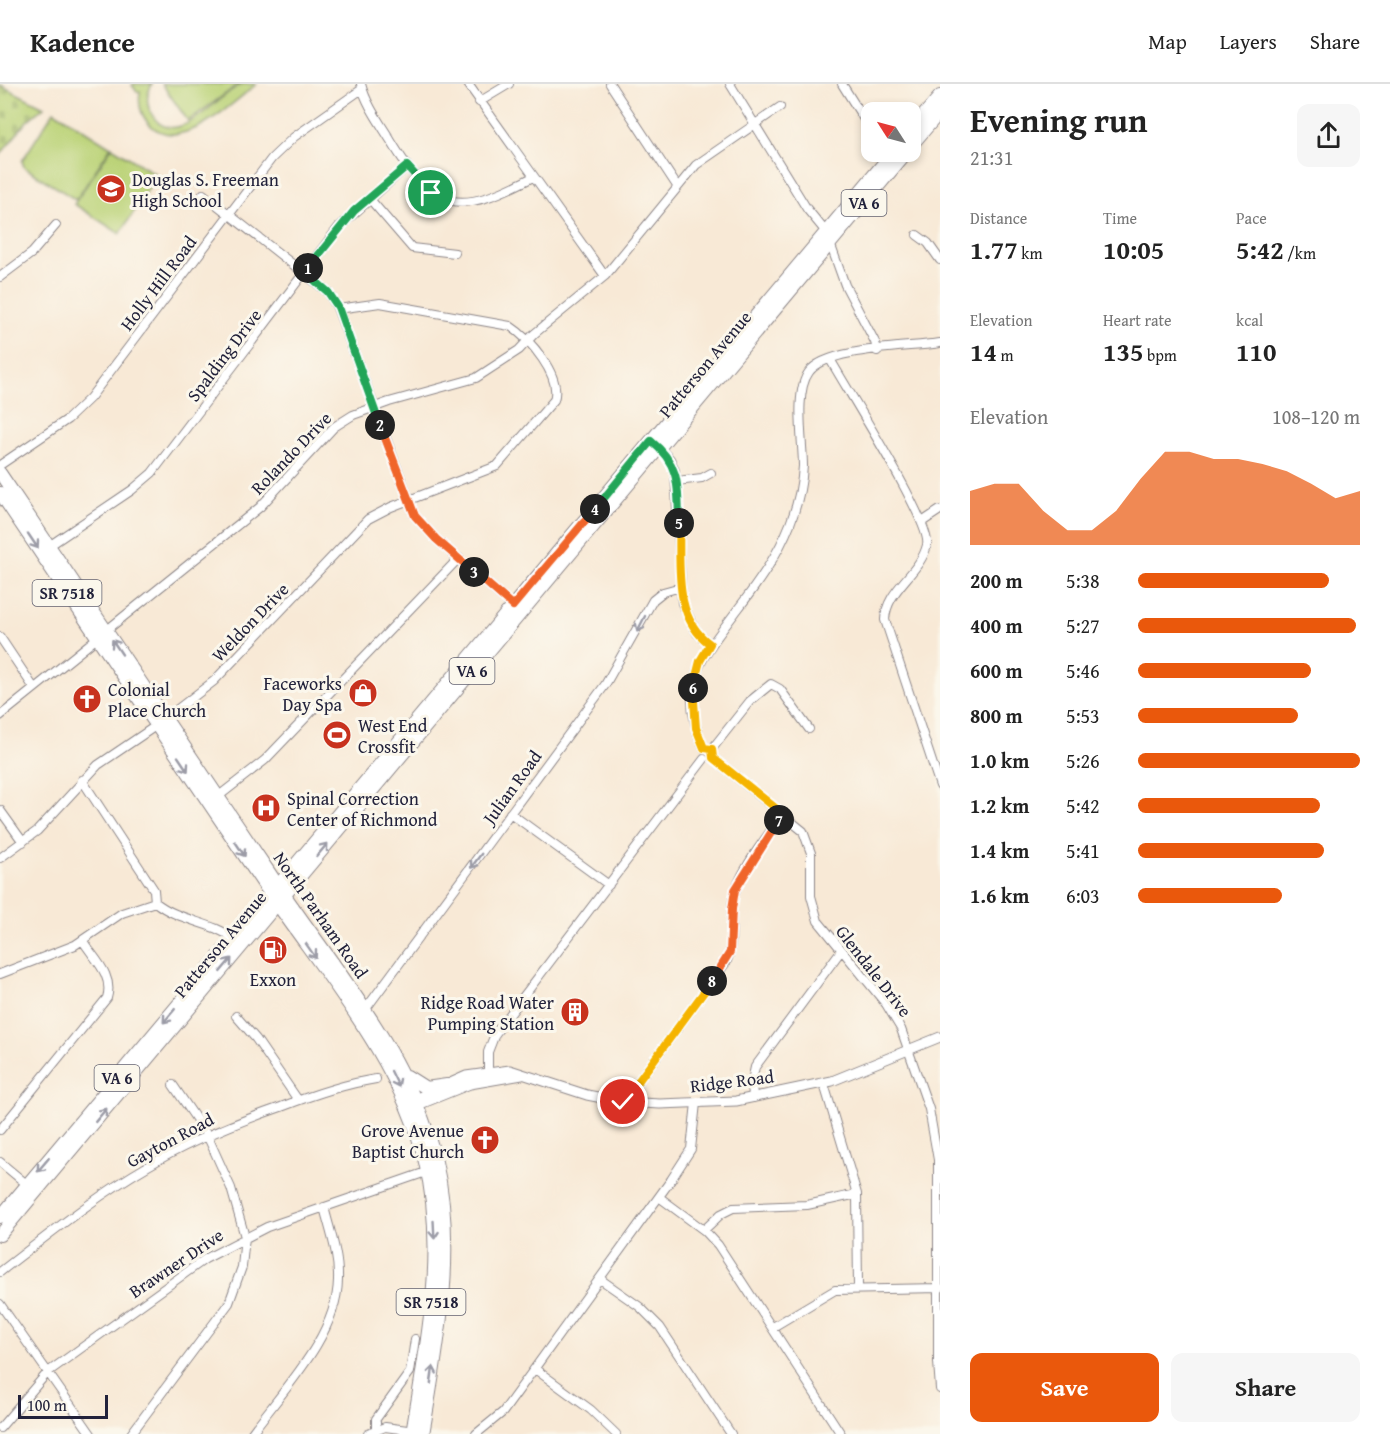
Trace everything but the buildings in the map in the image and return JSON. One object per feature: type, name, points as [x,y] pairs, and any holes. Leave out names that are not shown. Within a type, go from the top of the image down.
[{"type":"main road","points":[[921,118],[940,96]]},
{"type":"main road","points":[[921,134],[940,112]]},
{"type":"main road","name":"Patterson Avenue","points":[[0,1218],[32,1188],[278,895],[828,237],[886,162]]},
{"type":"main road","name":"North Parham Road","points":[[0,473],[49,546],[101,633]]},
{"type":"main road","name":"North Parham Road","points":[[0,493],[101,633],[362,1016],[383,1057],[412,1104]]},
{"type":"main road","name":"Patterson Avenue","points":[[0,1235],[32,1188],[234,939],[278,895]]},
{"type":"main road","name":"North Parham Road","points":[[362,1016],[376,1034],[384,1037],[405,1075],[445,1224],[446,1269],[418,1433]]},
{"type":"main road","points":[[405,1075],[426,1088],[447,1085]]},
{"type":"street","points":[[468,84],[605,276]]},
{"type":"street","points":[[479,102],[509,84]]},
{"type":"street","points":[[610,84],[677,186]]},
{"type":"street","points":[[730,84],[810,213],[828,237],[845,285],[873,338],[877,351]]},
{"type":"street","points":[[842,84],[861,114]]},
{"type":"street","points":[[361,87],[407,166],[431,193],[457,203],[491,196],[533,177]]},
{"type":"street","name":"Holly Hill Road","points":[[0,465],[68,419],[90,398],[284,145],[361,87]]},
{"type":"street","name":"Rolando Drive","points":[[0,716],[260,507],[334,427],[373,408],[476,378],[499,364],[605,276],[677,186],[707,156],[780,107]]},
{"type":"street","name":"Spalding Drive","points":[[49,546],[132,490],[152,473],[338,228],[407,166]]},
{"type":"street","points":[[203,194],[328,292],[338,309],[408,500],[424,528],[516,610]]},
{"type":"street","points":[[369,198],[412,248],[455,253]]},
{"type":"street","points":[[0,277],[32,253],[56,225]]},
{"type":"street","points":[[917,236],[928,243],[940,260]]},
{"type":"street","points":[[338,309],[380,303],[497,322],[510,326],[527,341]]},
{"type":"street","name":"Weldon Drive","points":[[0,858],[47,821],[81,780],[98,765],[161,722],[214,681],[368,519],[408,500],[490,470],[501,462],[550,407],[557,386],[552,373],[527,341]]},
{"type":"street","points":[[708,749],[696,728],[693,693],[698,668],[710,644],[757,583],[790,525],[802,469],[804,382],[815,367],[830,359],[940,343]]},
{"type":"street","points":[[830,359],[922,522],[927,536],[926,549],[891,597],[885,620],[940,786]]},
{"type":"street","points":[[655,444],[670,459],[676,481],[681,587],[686,615],[697,633],[710,644]]},
{"type":"street","points":[[676,481],[702,478],[711,473]]},
{"type":"street","points":[[922,522],[940,510]]},
{"type":"street","points":[[214,800],[265,760],[459,558]]},
{"type":"street","name":"Julian Road","points":[[362,1016],[605,685],[654,600],[663,592],[681,587]]},
{"type":"street","points":[[0,637],[34,688]]},
{"type":"street","points":[[488,1076],[488,1052],[495,1034],[708,758],[701,754],[750,701],[772,684],[780,689],[809,729]]},
{"type":"street","name":"Glendale Drive","points":[[708,758],[798,825],[808,842],[811,856],[812,906],[822,928],[892,1014],[909,1050],[936,1141],[940,1389]]},
{"type":"street","points":[[81,780],[154,890],[155,902],[173,915],[218,930],[234,939]]},
{"type":"street","points":[[0,810],[22,842]]},
{"type":"street","points":[[510,813],[609,885]]},
{"type":"street","points":[[623,1102],[727,961],[732,946],[732,909],[735,890],[783,814]]},
{"type":"street","points":[[0,974],[83,941],[122,913],[155,902]]},
{"type":"street","points":[[0,1130],[107,998],[110,987],[108,978],[83,941]]},
{"type":"street","points":[[753,1098],[752,1081],[755,1067],[840,952]]},
{"type":"street","points":[[236,1016],[256,1039],[298,1100]]},
{"type":"street","name":"Ridge Road","points":[[412,1104],[447,1085],[510,1070],[587,1095],[623,1102],[696,1103],[753,1098],[824,1084],[865,1070],[940,1037]]},
{"type":"street","name":"Ridge Road","points":[[412,1104],[488,1076]]},
{"type":"street","name":"Gayton Road","points":[[0,1272],[61,1225],[146,1167],[207,1135],[298,1100],[354,1083],[376,1079]]},
{"type":"street","points":[[824,1084],[857,1194],[858,1288]]},
{"type":"street","points":[[131,1434],[229,1303],[241,1273],[244,1237],[231,1188],[207,1135],[173,1085]]},
{"type":"street","points":[[476,1434],[503,1412],[659,1197],[691,1149],[696,1103]]},
{"type":"street","points":[[0,1162],[32,1188]]},
{"type":"street","name":"Brawner Drive","points":[[0,1428],[48,1372],[188,1269],[244,1237],[432,1170]]},
{"type":"street","points":[[704,1230],[721,1214],[733,1208],[807,1205],[857,1194]]},
{"type":"street","points":[[659,1197],[704,1230],[730,1261],[841,1434]]},
{"type":"street","points":[[251,1434],[318,1343],[332,1316],[338,1271],[324,1207]]},
{"type":"street","points":[[600,1279],[640,1307],[660,1327],[731,1434]]},
{"type":"street","points":[[773,1327],[828,1292],[858,1288],[939,1288]]},
{"type":"street","points":[[0,1304],[91,1434]]},
{"type":"street","points":[[376,1429],[376,1419],[410,1372],[415,1339]]},
{"type":"street","points":[[535,1369],[591,1410],[616,1434]]},
{"type":"street","points":[[368,1434],[376,1429],[390,1427],[418,1433]]},
{"type":"green space","points":[[152,84],[148,98],[150,111],[160,124],[171,128],[184,125],[196,118],[233,89],[243,84],[257,84],[206,123],[177,134],[163,133],[150,125],[141,109],[140,91],[137,92],[132,85]]},
{"type":"green space","points":[[162,84],[239,84],[188,121]]},
{"type":"green space","points":[[0,85],[44,107],[27,121],[0,155]]},
{"type":"green space","points":[[54,111],[111,147],[76,200],[24,167],[22,161]]},
{"type":"green space","points":[[112,147],[157,175],[120,234],[74,204]]},
{"type":"place","name":"Douglas S. Freeman High School","points":[[111,189]]},
{"type":"place","name":"Faceworks Day Spa","points":[[363,693]]},
{"type":"place","name":"Colonial Place Church","points":[[87,699]]},
{"type":"place","name":"West End Crossfit","points":[[337,735]]},
{"type":"place","name":"Spinal Correction Center of Richmond","points":[[266,808]]},
{"type":"place","name":"Exxon","points":[[273,950]]},
{"type":"place","name":"Ridge Road Water Pumping Station","points":[[575,1012]]},
{"type":"place","name":"Grove Avenue Baptist Church","points":[[485,1140]]},
{"type":"route","points":[[431,193],[423,187],[407,166],[354,211],[328,240],[305,272],[328,292],[338,307],[373,408],[415,516],[424,528],[513,606],[651,441],[659,447],[670,459],[675,471],[682,603],[697,633],[710,644],[700,661],[694,681],[693,704],[698,734],[704,748],[710,748],[714,752],[713,758],[783,814],[735,890],[732,909],[732,946],[727,961],[623,1102]]}]
